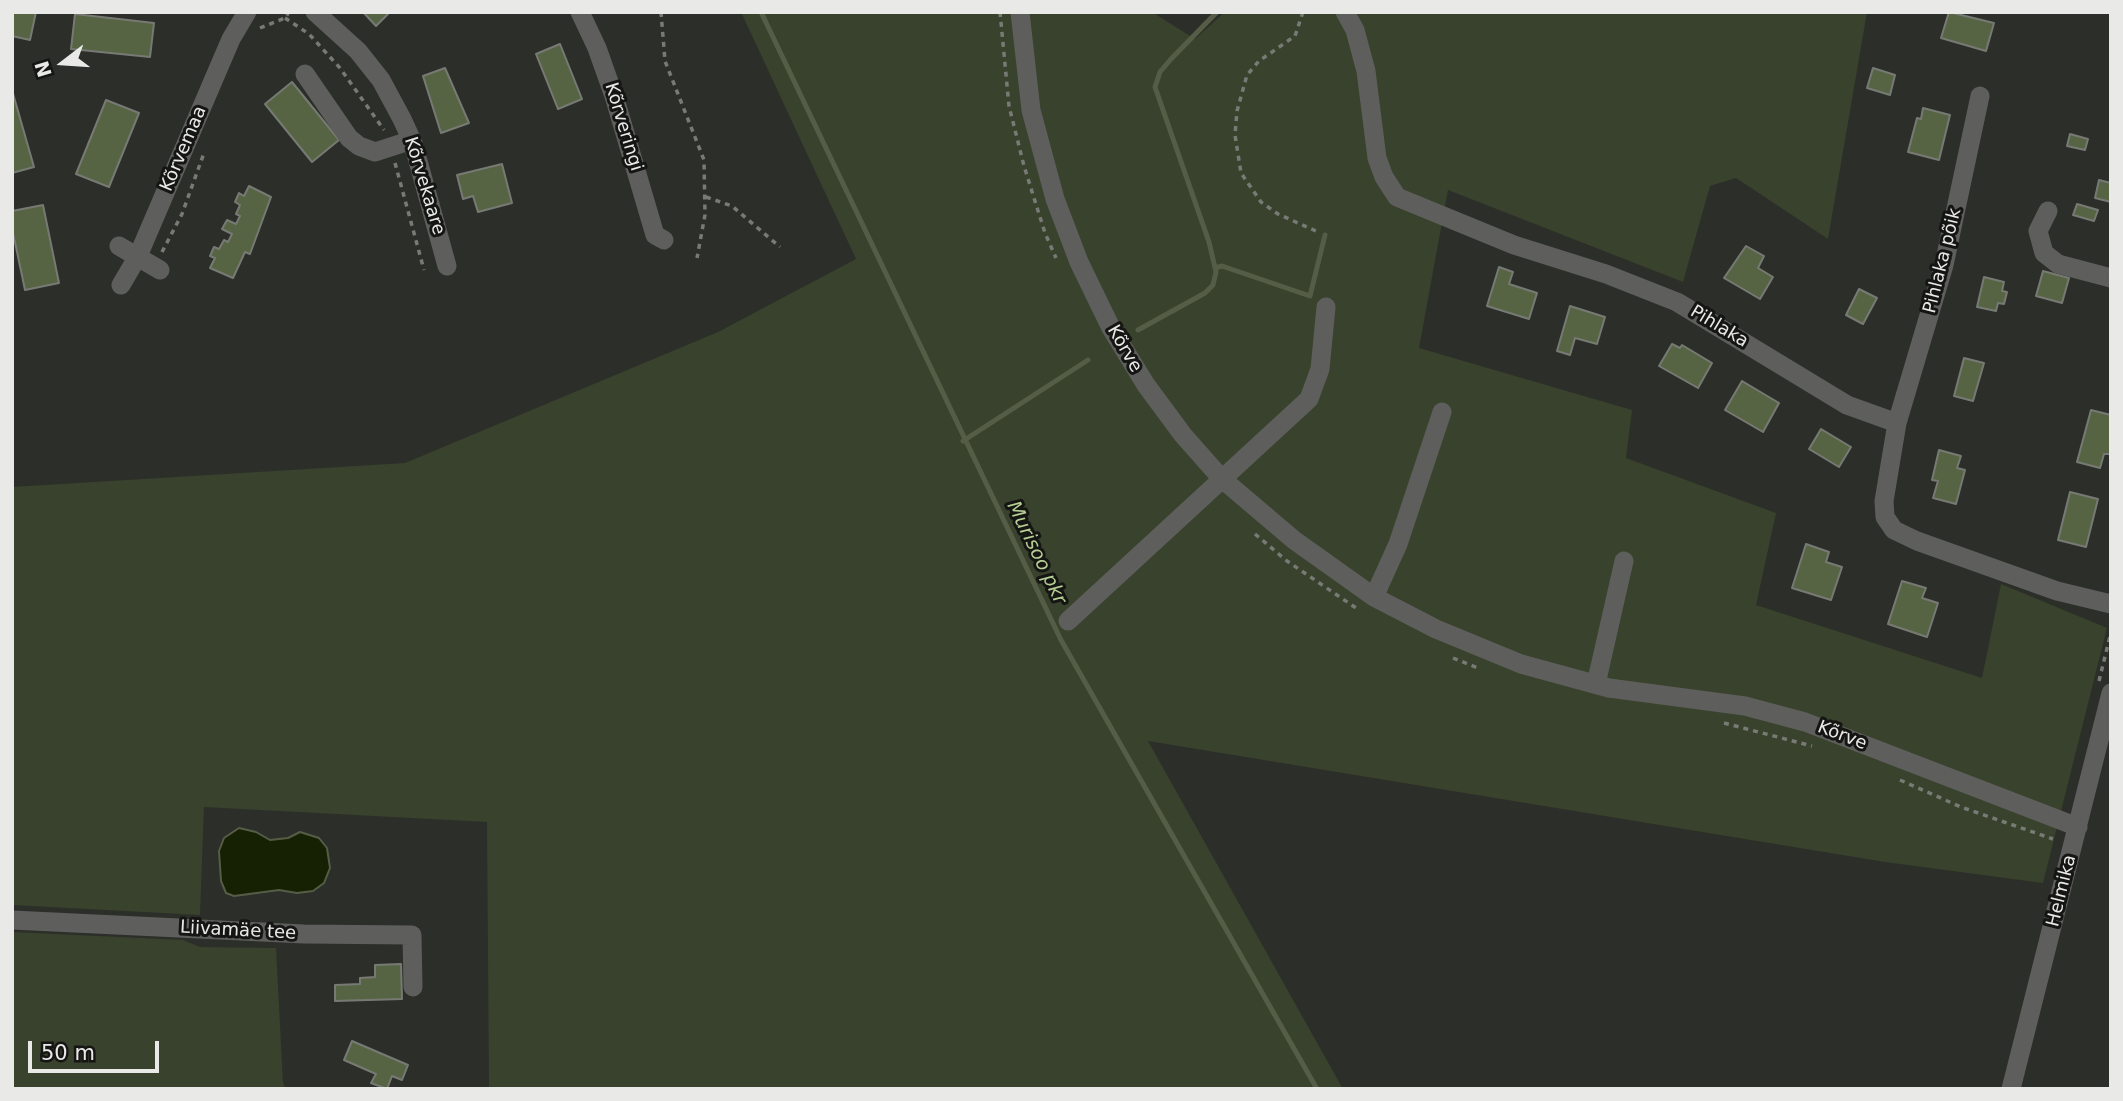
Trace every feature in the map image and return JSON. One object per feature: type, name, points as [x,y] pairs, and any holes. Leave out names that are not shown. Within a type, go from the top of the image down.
[{"type":"street","name":"Kõrvemaa","points":[[121,285],[151,264],[230,39],[247,12]]},
{"type":"street","name":"Kõrvekaare","points":[[315,12],[358,51],[381,80],[412,140],[447,266]]},
{"type":"street","name":"Kõrveringi","points":[[580,12],[614,96],[655,235],[664,240]]},
{"type":"street","name":"Kõrve","points":[[1020,12],[1031,110],[1055,199],[1079,262],[1111,328],[1146,385],[1221,478],[1294,540],[1374,597],[1436,629],[1521,664],[1596,684],[1745,706],[1805,722],[2078,827]]},
{"type":"street","name":"Pihlaka","points":[[1345,12],[1355,30],[1366,71],[1377,158],[1384,177],[1397,197],[1514,245],[1606,274],[1677,302],[1847,405],[1897,423]]},
{"type":"street","points":[[305,74],[349,138],[359,146],[375,152],[412,140]]},
{"type":"street","name":"Pihlaka põik","points":[[1897,423],[1944,265],[1980,96]]},
{"type":"street","points":[[2048,211],[2038,231],[2044,253],[2058,264],[2111,278]]},
{"type":"street","points":[[119,246],[151,264]]},
{"type":"street","points":[[1068,621],[1309,399],[1320,369],[1325,307]]},
{"type":"street","points":[[1374,597],[1398,544],[1442,412]]},
{"type":"street","points":[[1897,423],[1884,500],[1885,517],[1894,530],[1917,541],[2057,591],[2111,604]]},
{"type":"street","points":[[1596,684],[1624,561]]},
{"type":"street","name":"Helmika","points":[[2011,1089],[2111,693]]},
{"type":"street","name":"Liivamäe tee","points":[[12,920],[304,934],[412,934],[413,987]]},
{"type":"path","points":[[256,32],[285,19],[289,12]]},
{"type":"path","points":[[661,12],[665,61],[704,160],[706,197],[697,258]]},
{"type":"path","points":[[1303,12],[1295,36],[1259,61],[1247,75],[1237,111],[1235,135],[1241,173],[1261,202],[1278,214],[1318,232]]},
{"type":"path","points":[[151,264],[182,215],[205,150]]},
{"type":"path","points":[[706,197],[732,206],[780,247]]},
{"type":"shaded area","points":[[741,12],[1152,12],[1195,39],[1225,12],[1867,12],[1828,239],[1736,178],[1710,186],[1683,282],[1448,190],[1419,348],[1632,410],[1626,458],[1776,513],[1756,605],[1982,678],[2001,584],[2107,628],[2043,883],[1885,862],[1148,741],[1343,1089],[489,1089],[487,822],[204,807],[200,915],[12,905],[12,487],[405,463],[718,332],[856,259]]},
{"type":"shaded area","points":[[239,828],[256,832],[270,840],[288,838],[300,832],[319,838],[327,848],[330,868],[324,883],[313,891],[297,893],[279,890],[234,896],[226,893],[221,881],[219,851],[224,838]]},
{"type":"shaded area","points":[[12,932],[183,940],[200,947],[276,948],[283,1083],[286,1089],[12,1089]]},
{"type":"building","points":[[12,12],[36,12],[30,40],[12,36]]},
{"type":"building","points":[[363,12],[390,12],[376,26]]},
{"type":"building","points":[[1949,12],[1994,23],[1986,51],[1941,38]]},
{"type":"building","points":[[75,14],[154,23],[150,57],[71,49]]},
{"type":"building","points":[[560,44],[582,99],[558,109],[536,54]]},
{"type":"building","points":[[445,68],[469,123],[441,133],[423,76]]},
{"type":"building","points":[[1873,68],[1895,75],[1890,95],[1867,88]]},
{"type":"building","points":[[292,82],[339,140],[312,162],[265,104]]},
{"type":"building","points":[[12,90],[34,167],[12,173]]},
{"type":"building","points":[[106,100],[139,113],[109,187],[76,174]]},
{"type":"building","points":[[1923,108],[1950,115],[1939,160],[1908,152],[1917,118],[1921,119]]},
{"type":"building","points":[[2070,134],[2088,139],[2085,150],[2067,146]]},
{"type":"building","points":[[502,164],[512,203],[478,212],[473,196],[463,199],[457,175]]},
{"type":"building","points":[[2099,180],[2111,183],[2111,202],[2095,198]]},
{"type":"building","points":[[249,186],[271,197],[250,254],[245,252],[233,278],[210,268],[215,258],[210,256],[214,247],[219,249],[224,240],[228,242],[232,234],[222,229],[227,220],[236,224],[240,216],[236,214],[240,205],[235,202],[239,193],[244,196]]},
{"type":"building","points":[[2077,204],[2098,210],[2094,221],[2073,215]]},
{"type":"building","points":[[43,205],[59,283],[25,290],[12,228],[12,211]]},
{"type":"building","points":[[1746,246],[1764,256],[1758,268],[1773,277],[1760,299],[1724,278]]},
{"type":"building","points":[[1499,267],[1513,272],[1509,284],[1537,293],[1529,319],[1487,306]]},
{"type":"building","points":[[2043,271],[2069,278],[2062,303],[2036,296]]},
{"type":"building","points":[[1984,277],[2004,282],[2002,291],[2007,292],[2004,304],[1998,303],[1996,311],[1977,307]]},
{"type":"building","points":[[1859,289],[1877,298],[1863,324],[1846,315]]},
{"type":"building","points":[[1570,306],[1605,317],[1597,344],[1575,338],[1570,355],[1557,351]]},
{"type":"building","points":[[1672,344],[1680,348],[1682,345],[1712,363],[1698,388],[1659,366]]},
{"type":"building","points":[[1964,358],[1984,363],[1973,401],[1954,396]]},
{"type":"building","points":[[1742,381],[1779,403],[1763,432],[1725,410]]},
{"type":"building","points":[[2091,410],[2111,415],[2111,454],[2104,454],[2100,468],[2077,462]]},
{"type":"building","points":[[1821,429],[1851,447],[1839,467],[1809,449]]},
{"type":"building","points":[[1939,450],[1961,456],[1957,468],[1965,470],[1956,504],[1933,498],[1938,481],[1932,480]]},
{"type":"building","points":[[2070,492],[2098,499],[2086,547],[2058,540]]},
{"type":"building","points":[[1806,544],[1829,552],[1826,562],[1842,567],[1831,600],[1792,588]]},
{"type":"building","points":[[1902,581],[1926,588],[1922,598],[1938,603],[1927,637],[1888,624]]},
{"type":"building","points":[[401,964],[402,999],[335,1001],[335,985],[360,984],[360,978],[375,977],[375,965]]},
{"type":"building","points":[[352,1041],[408,1065],[402,1080],[392,1076],[387,1089],[371,1083],[376,1074],[344,1060]]},
{"type":"waterway","name":"Murisoo pkr","points":[[761,12],[1061,640],[1317,1089]]},
{"type":"waterway","points":[[1138,330],[1205,293],[1213,285],[1216,272],[1209,242],[1155,87],[1160,72],[1217,12]]},
{"type":"waterway","points":[[1215,268],[1222,266],[1310,296],[1325,235]]},
{"type":"waterway","points":[[963,441],[1088,360]]}]
